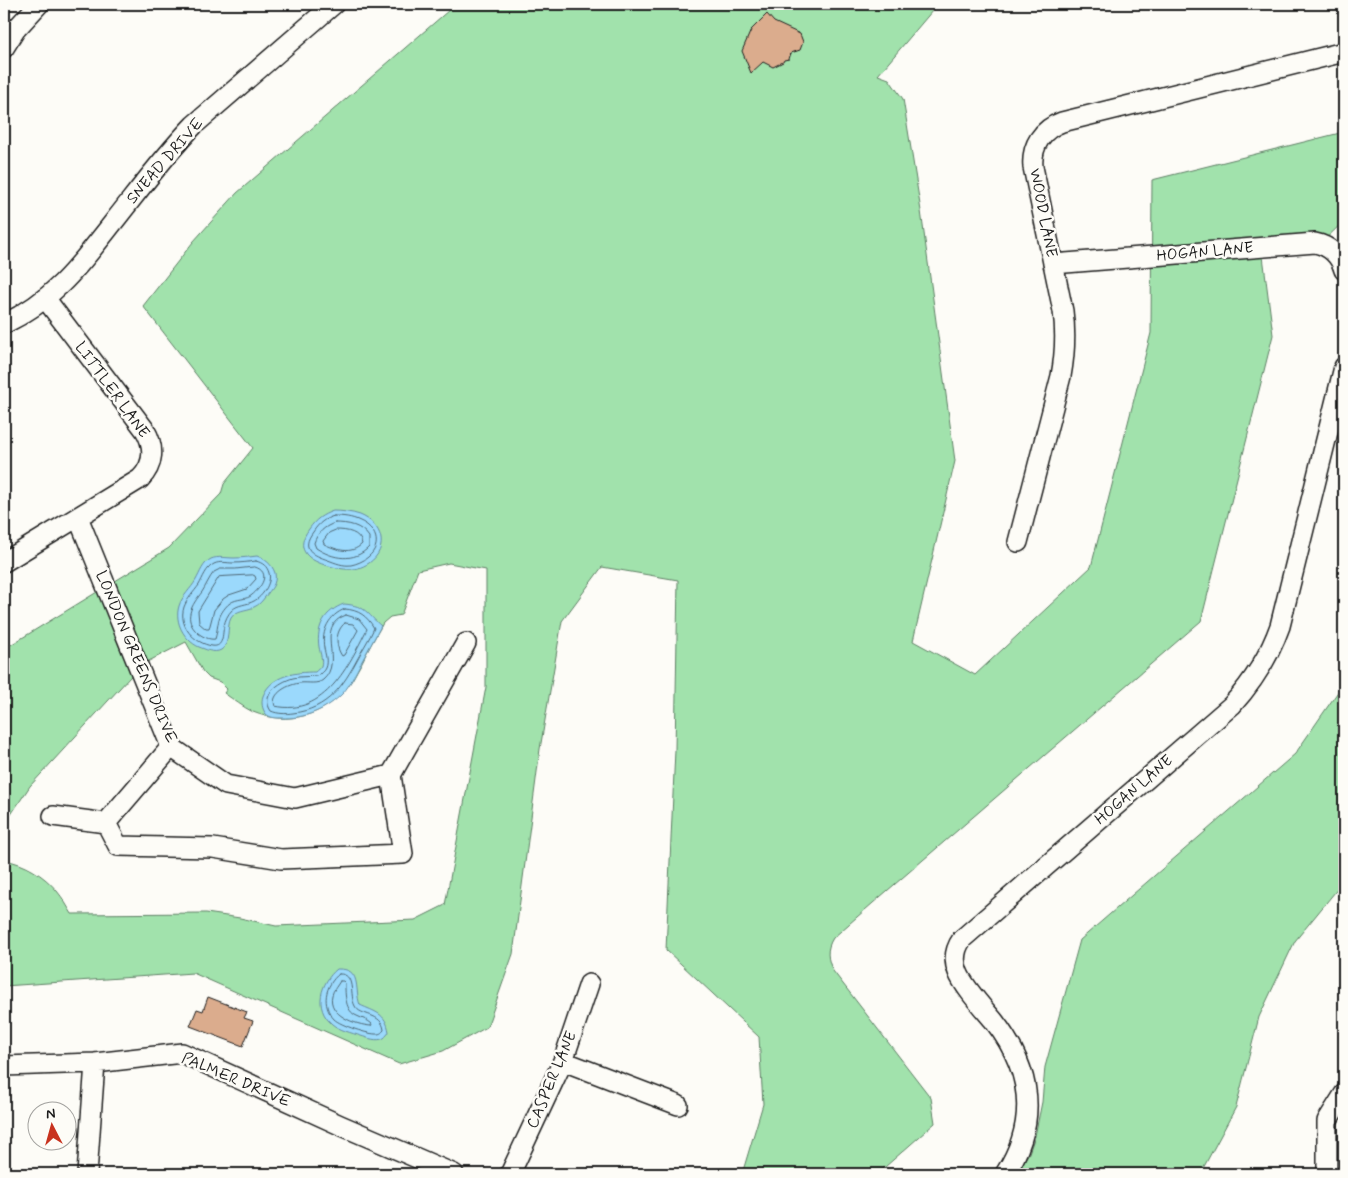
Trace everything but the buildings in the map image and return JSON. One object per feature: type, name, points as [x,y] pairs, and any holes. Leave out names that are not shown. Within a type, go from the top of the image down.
[{"type":"street","points":[[4,48],[20,24],[40,4]]},
{"type":"street","name":"SNEAD DRIVE","points":[[4,324],[45,298],[71,275],[160,163],[194,125],[334,4]]},
{"type":"street","name":"WOOD LANE","points":[[1018,542],[1064,363],[1065,350],[1064,324],[1032,160],[1038,141],[1049,128],[1062,122],[1344,52]]},
{"type":"street","name":"HOGAN LANE","points":[[1053,264],[1315,243],[1325,246],[1333,252],[1342,263],[1344,270]]},
{"type":"street","name":"LITTLER LANE","points":[[4,562],[140,479],[151,460],[152,448],[143,428],[45,298]]},
{"type":"street","name":"HOGAN LANE","points":[[1005,1174],[1016,1154],[1023,1134],[1026,1114],[1025,1083],[1019,1063],[1008,1040],[959,975],[955,961],[958,947],[962,939],[1232,705],[1252,682],[1268,655],[1280,626],[1338,419],[1344,367]]},
{"type":"street","name":"LONDON GREENS DRIVE","points":[[78,517],[171,747],[226,785],[295,798],[391,774]]},
{"type":"street","points":[[106,823],[118,846],[213,848],[281,860],[403,854],[391,774],[466,642]]},
{"type":"street","points":[[106,823],[171,747]]},
{"type":"street","points":[[53,816],[106,823]]},
{"type":"street","name":"CASPER LANE","points":[[510,1174],[563,1061],[589,984]]},
{"type":"street","name":"PALMER DRIVE","points":[[4,1066],[95,1063],[182,1053],[340,1125],[454,1174]]},
{"type":"street","points":[[563,1061],[678,1105]]},
{"type":"street","points":[[86,1174],[95,1063]]},
{"type":"street","points":[[1327,1174],[1327,1121],[1344,1094]]},
{"type":"green space","points":[[456,4],[938,4],[878,75],[889,79],[903,99],[921,211],[955,461],[913,641],[975,675],[1091,567],[1151,333],[1152,180],[1344,132],[1344,221],[1315,249],[1263,256],[1273,335],[1201,621],[873,903],[833,938],[829,946],[829,962],[833,971],[931,1098],[935,1123],[877,1174],[742,1174],[763,1104],[759,1037],[666,950],[675,750],[678,580],[602,567],[562,621],[540,749],[513,954],[487,1027],[443,1051],[399,1064],[193,973],[4,986],[4,860],[26,867],[46,880],[59,894],[72,914],[206,913],[276,926],[415,920],[445,905],[486,687],[486,570],[449,563],[418,570],[401,615],[390,617],[383,623],[349,684],[328,705],[304,716],[279,718],[266,716],[246,708],[224,693],[227,689],[220,682],[209,678],[203,672],[186,642],[141,665],[30,786],[4,825],[4,649],[169,548],[221,494],[224,484],[253,448],[143,306],[193,242],[237,193]]},
{"type":"green space","points":[[1344,683],[1344,881],[1295,941],[1259,1017],[1236,1107],[1200,1174],[1016,1174],[1029,1153],[1035,1136],[1042,1102],[1045,1067],[1080,940],[1295,754]]},
{"type":"water","points":[[333,511],[360,515],[374,524],[381,537],[381,544],[376,557],[369,563],[358,568],[342,569],[318,563],[305,552],[303,542],[309,529],[320,518]]},
{"type":"water","points":[[257,556],[268,562],[274,570],[275,580],[271,589],[257,605],[233,615],[226,644],[221,650],[210,651],[194,644],[185,635],[179,624],[178,612],[182,599],[204,566],[211,559],[216,558]]},
{"type":"water","points":[[344,604],[362,608],[381,626],[348,686],[330,704],[307,715],[275,718],[266,714],[262,701],[263,696],[272,683],[292,674],[315,672],[321,667],[322,659],[318,639],[323,620],[337,607]]},
{"type":"water","points":[[337,969],[345,970],[354,975],[360,1005],[379,1014],[388,1026],[389,1032],[384,1038],[372,1039],[346,1031],[335,1026],[326,1018],[321,1003],[321,995],[331,974]]}]
